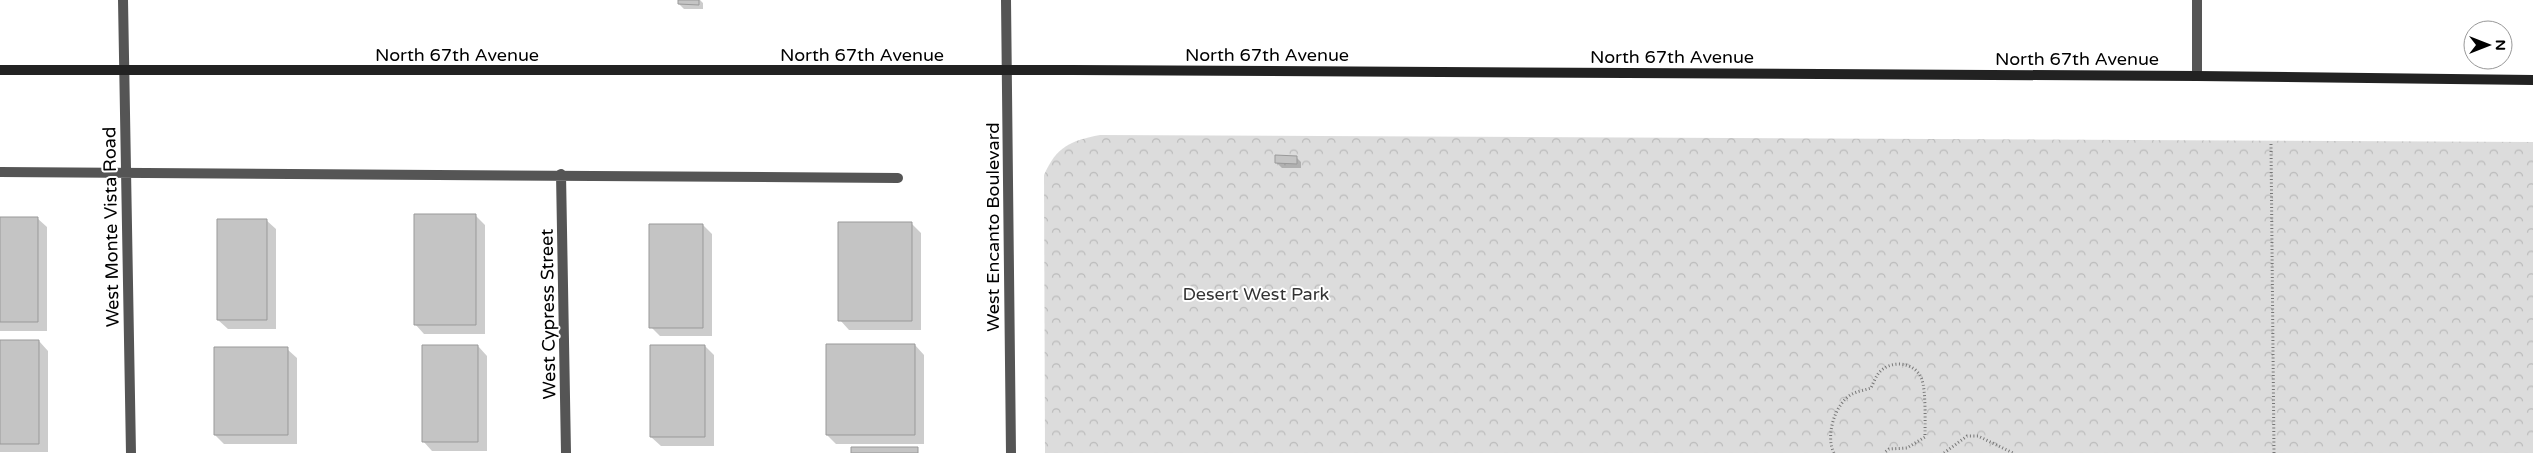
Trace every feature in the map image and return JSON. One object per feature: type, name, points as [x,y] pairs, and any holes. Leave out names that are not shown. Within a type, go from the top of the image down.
[{"type":"main road","name":"North 67th Avenue","points":[[0,70],[1008,70],[2196,76],[2533,80]]},
{"type":"street","name":"West Monte Vista Road","points":[[123,0],[131,453]]},
{"type":"street","name":"West Encanto Boulevard","points":[[1006,0],[1011,453]]},
{"type":"street","points":[[2196,76],[2198,0]]},
{"type":"street","points":[[0,172],[562,174],[898,178]]},
{"type":"street","name":"West Cypress Street","points":[[562,174],[566,453]]},
{"type":"path","points":[[2271,144],[2274,453]]},
{"type":"path","points":[[1834,453],[1830,446],[1834,418],[1844,401],[1851,394],[1871,388],[1878,373],[1890,365],[1903,364],[1914,369],[1922,379],[1926,422],[1925,438],[1906,448],[1890,449],[1884,453]]},
{"type":"path","points":[[1944,453],[1967,436],[1978,436],[2013,453]]},
{"type":"path","points":[[1906,448],[1909,453]]},
{"type":"green space","name":"Desert West Park","points":[[1100,135],[2533,142],[2533,453],[1045,453],[1044,175],[1054,157],[1066,146]]},
{"type":"building","points":[[678,0],[699,0],[699,5],[678,4]]},
{"type":"building","points":[[1275,155],[1297,156],[1297,164],[1275,163]]},
{"type":"building","points":[[414,214],[476,214],[476,325],[414,325]]},
{"type":"building","points":[[0,217],[38,217],[38,322],[0,322]]},
{"type":"building","points":[[217,219],[267,219],[267,320],[217,320]]},
{"type":"building","points":[[838,222],[912,222],[912,321],[838,321]]},
{"type":"building","points":[[649,224],[703,224],[703,328],[649,328]]},
{"type":"building","points":[[0,340],[39,340],[39,444],[0,444]]},
{"type":"building","points":[[826,344],[915,344],[915,435],[826,435]]},
{"type":"building","points":[[422,345],[478,345],[478,442],[422,442]]},
{"type":"building","points":[[650,345],[705,345],[705,437],[650,437]]},
{"type":"building","points":[[214,347],[288,347],[288,435],[214,435]]},
{"type":"building","points":[[851,447],[918,447],[918,453],[851,453]]}]
